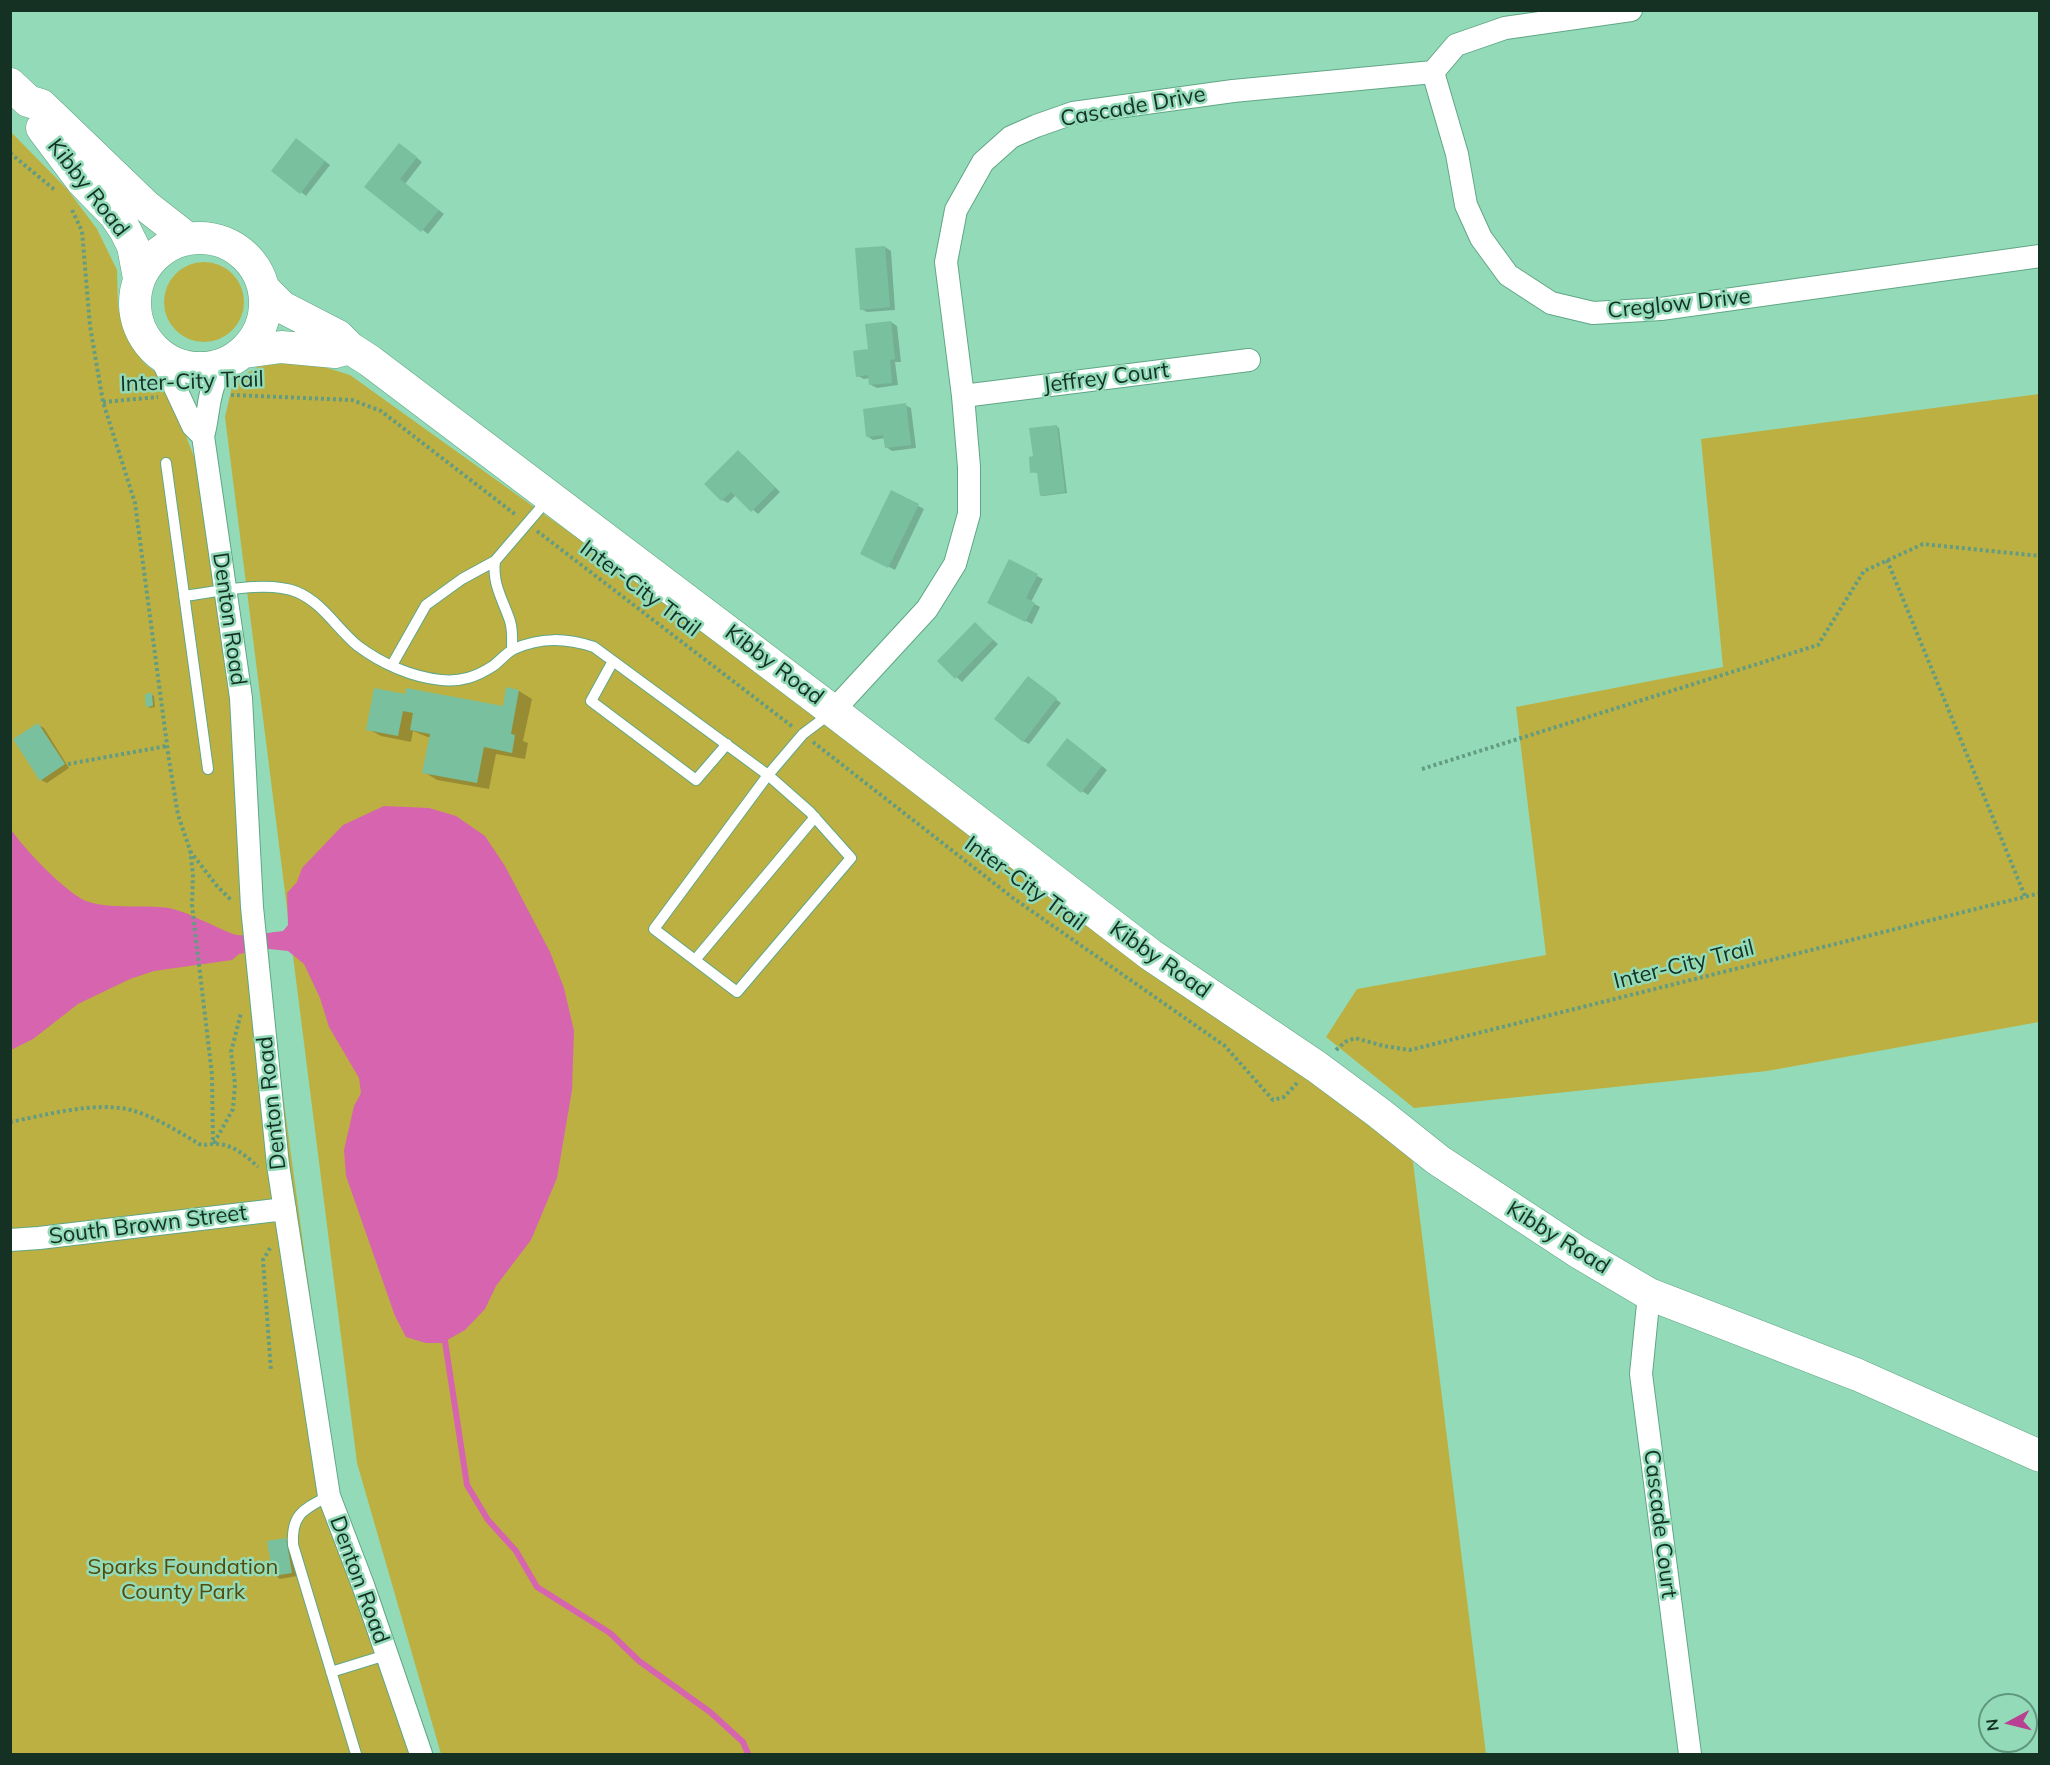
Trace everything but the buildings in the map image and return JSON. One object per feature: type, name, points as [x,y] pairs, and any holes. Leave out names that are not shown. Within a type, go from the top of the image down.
[{"type":"main road","name":"Kibby Road","points":[[19,93],[41,105],[146,206],[187,238]]},
{"type":"main road","name":"Kibby Road","points":[[19,93],[32,115],[81,180],[115,215],[125,230],[133,246],[139,278]]},
{"type":"main road","points":[[237,357],[254,341],[263,321],[264,289],[256,270],[243,255],[224,244],[187,238],[170,243],[157,253],[139,278],[135,295],[135,312],[147,339],[169,359],[199,367],[214,366],[237,357],[281,347],[335,352],[350,348]]},
{"type":"main road","name":"Kibby Road","points":[[264,289],[282,307],[338,336],[350,348],[551,495],[1151,955],[1317,1067],[1438,1160],[1578,1252],[1650,1294],[1857,1375],[2040,1456]]},
{"type":"street","points":[[1433,72],[1455,45],[1505,28],[1631,10]]},
{"type":"street","name":"Creglow Drive","points":[[1433,72],[1457,154],[1466,205],[1481,238],[1508,275],[1551,303],[1593,313],[1661,309],[2040,256]]},
{"type":"street","name":"Cascade Drive","points":[[833,711],[927,609],[955,564],[969,514],[969,468],[963,396],[946,262],[956,210],[983,162],[1011,137],[1073,113],[1233,91],[1433,72]]},
{"type":"street","name":"Denton Road","points":[[158,351],[193,426],[203,436]]},
{"type":"street","name":"Denton Road","points":[[237,357],[217,376],[210,395],[203,436],[241,698],[243,908],[260,984],[278,1165],[329,1496],[363,1585],[420,1755]]},
{"type":"street","name":"Jeffrey Court","points":[[963,396],[1249,360]]},
{"type":"street","name":"South Brown Street","points":[[10,1240],[285,1209]]},
{"type":"street","name":"Cascade Court","points":[[1650,1294],[1641,1374],[1690,1755]]},
{"type":"lane","points":[[166,463],[208,769]]},
{"type":"lane","points":[[392,665],[426,605],[462,579],[495,561],[551,495]]},
{"type":"lane","points":[[495,561],[493,574],[499,596],[511,624],[512,650]]},
{"type":"lane","points":[[184,596],[261,586],[297,592],[323,610],[359,646],[404,673],[441,680],[464,681],[492,667],[512,650],[541,641],[572,640],[594,647],[768,776],[815,817],[851,858],[737,992],[654,929],[768,776],[803,734],[833,711]]},
{"type":"lane","points":[[613,661],[591,700],[696,780],[727,744]]},
{"type":"lane","points":[[695,960],[815,817]]},
{"type":"lane","points":[[329,1496],[304,1510],[296,1520],[292,1532],[293,1545],[356,1755]]},
{"type":"lane","points":[[331,1672],[386,1654]]},
{"type":"path","points":[[10,153],[62,198]]},
{"type":"path","name":"Inter-City Trail","points":[[69,206],[82,231],[90,326],[103,402],[135,503],[167,746],[178,815],[190,850],[192,905],[212,1075],[213,1144]]},
{"type":"path","name":"Inter-City Trail","points":[[103,402],[179,395]]},
{"type":"path","name":"Inter-City Trail","points":[[210,395],[352,400],[381,411],[1013,898],[1225,1046],[1273,1100],[1284,1097],[1297,1084]]},
{"type":"path","points":[[1422,769],[1818,645],[1864,571],[1923,544],[2040,556]]},
{"type":"path","points":[[1887,560],[2025,896]]},
{"type":"path","points":[[68,765],[167,746]]},
{"type":"path","points":[[190,850],[218,886],[243,908]]},
{"type":"path","name":"Inter-City Trail","points":[[1337,1048],[1355,1038],[1384,1047],[1410,1050],[2040,893]]},
{"type":"path","points":[[213,1144],[233,1109],[235,1084],[231,1052],[241,1011]]},
{"type":"path","points":[[10,1122],[92,1108],[130,1110],[153,1118],[199,1144],[206,1146],[213,1144],[237,1149],[259,1168]]},
{"type":"path","points":[[271,1371],[263,1260],[274,1239]]},
{"type":"green space","name":"Sparks Foundation County Park","points":[[10,131],[67,189],[97,229],[117,270],[118,307],[127,338],[144,363],[164,379],[198,467],[334,1472],[412,1754],[11,1754]]},
{"type":"green space","points":[[204,262],[219,265],[232,274],[241,287],[244,302],[241,317],[232,330],[219,339],[204,342],[189,339],[176,330],[167,317],[164,302],[167,287],[176,274],[189,265]]},
{"type":"green space","points":[[288,363],[321,366],[350,375],[1379,1113],[1413,1162],[1486,1754],[441,1754],[357,1463],[225,417],[233,382],[259,366]]},
{"type":"green space","points":[[2039,394],[2039,1022],[1767,1071],[1414,1108],[1326,1037],[1357,989],[1546,955],[1516,707],[1723,667],[1701,439]]},
{"type":"shaded area","points":[[384,806],[429,808],[456,816],[485,836],[505,866],[550,952],[564,988],[574,1031],[572,1090],[557,1178],[531,1240],[496,1286],[485,1309],[465,1330],[442,1343],[426,1343],[406,1337],[395,1316],[346,1176],[344,1150],[354,1106],[361,1093],[359,1078],[329,1027],[320,998],[304,964],[288,951],[269,949],[239,954],[232,960],[154,971],[130,979],[78,1004],[33,1039],[11,1050],[10,828],[45,869],[67,889],[86,901],[116,906],[169,908],[233,934],[250,935],[283,931],[288,925],[287,893],[297,882],[302,868],[343,825]]},
{"type":"waterway","points":[[444,1335],[467,1485],[488,1520],[516,1551],[537,1587],[610,1633],[639,1661],[710,1712],[743,1742],[748,1754]]}]
